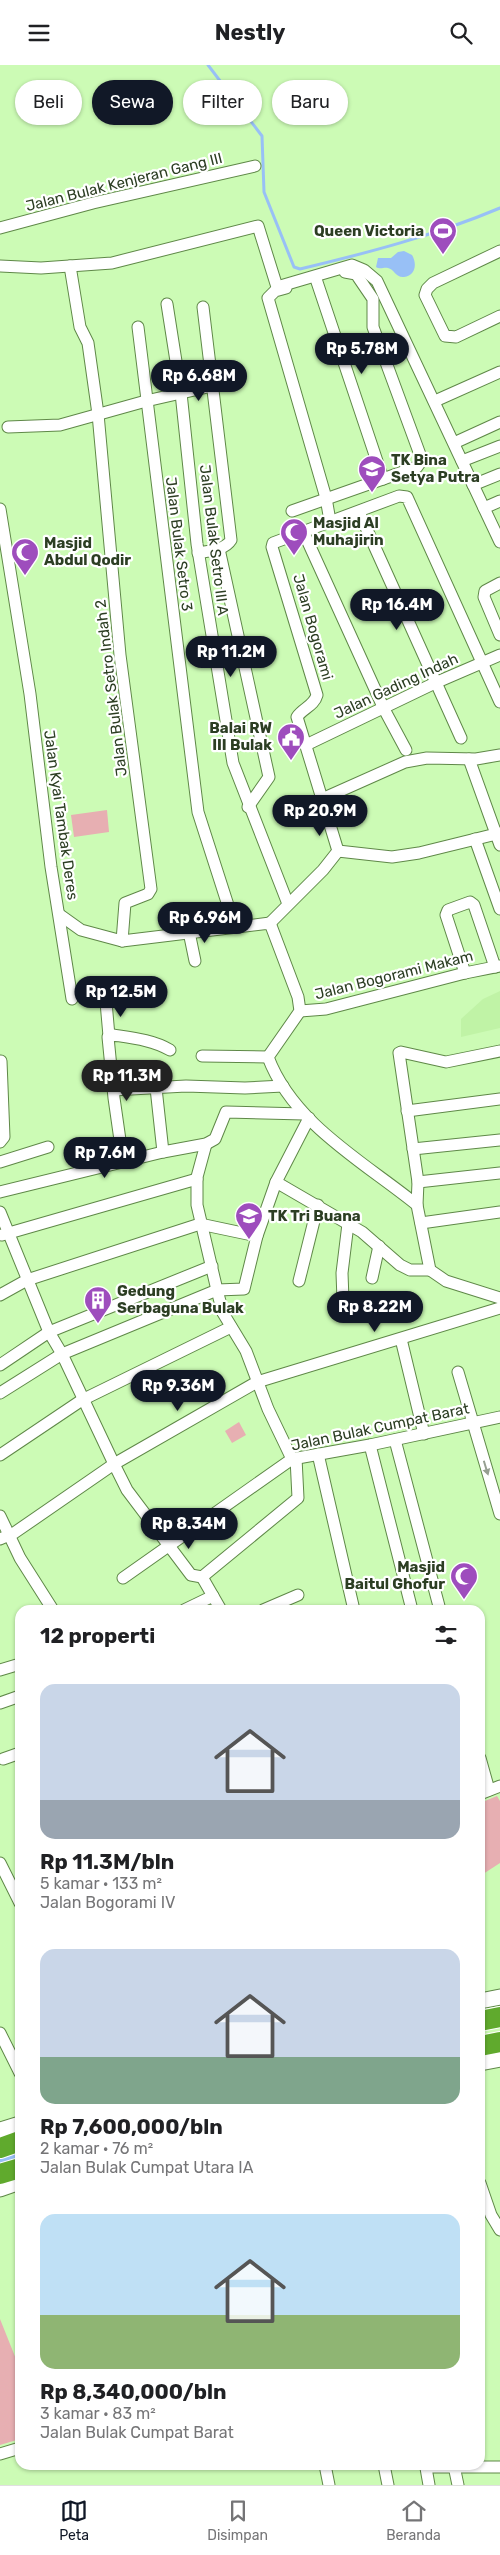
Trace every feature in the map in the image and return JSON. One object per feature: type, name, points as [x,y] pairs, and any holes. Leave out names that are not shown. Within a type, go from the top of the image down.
[{"type":"highway","points":[[485,2020],[500,2017]]},
{"type":"highway","points":[[485,2049],[500,2057]]},
{"type":"highway","points":[[0,2148],[15,2143]]},
{"type":"highway","points":[[0,2174],[15,2170]]},
{"type":"main road","points":[[485,2000],[500,1997]]},
{"type":"main road","points":[[485,2062],[500,2057]]},
{"type":"main road","points":[[0,2130],[15,2126]]},
{"type":"main road","points":[[0,2189],[15,2184]]},
{"type":"street","name":"Jalan Bulak Kenjeran Gang III","points":[[0,228],[93,203],[255,166]]},
{"type":"street","points":[[0,266],[40,268],[112,263],[258,226],[277,287],[352,265],[364,270],[375,278],[435,401],[484,508],[496,525],[500,542]]},
{"type":"street","points":[[500,251],[433,283],[427,289],[425,295],[445,336],[456,337],[500,316]]},
{"type":"street","points":[[70,266],[80,327],[88,343],[98,414]]},
{"type":"street","points":[[330,521],[326,498],[268,298],[274,291],[349,271],[356,274],[374,299],[373,327],[422,460],[417,467],[359,512],[303,531],[384,709],[406,751]]},
{"type":"street","points":[[316,279],[393,485],[410,501],[500,702]]},
{"type":"street","name":"Jalan Bulak Setro III A","points":[[167,304],[181,393],[198,553],[233,763],[248,807],[288,904]]},
{"type":"street","points":[[198,553],[219,549],[227,545],[231,540],[203,307]]},
{"type":"street","name":"Jalan Bulak Setro 3","points":[[138,327],[198,811],[235,927]]},
{"type":"street","points":[[435,401],[500,372]]},
{"type":"street","points":[[8,427],[60,425],[146,401],[212,386]]},
{"type":"street","name":"Jalan Bulak Setro Indah 2","points":[[98,414],[120,655],[151,889],[148,893],[125,903],[122,941]]},
{"type":"street","points":[[454,443],[500,422]]},
{"type":"street","points":[[462,461],[500,446]]},
{"type":"street","points":[[473,485],[500,474]]},
{"type":"street","points":[[292,511],[326,498],[393,485]]},
{"type":"street","points":[[484,508],[500,501]]},
{"type":"street","name":"Jalan Kyai Tambak Deres","points":[[0,509],[30,695],[51,867],[60,915],[81,929],[122,941],[270,923]]},
{"type":"street","points":[[359,512],[435,683],[462,738]]},
{"type":"street","name":"Jalan Bogorami","points":[[303,531],[277,539],[272,547],[317,695],[312,704],[302,710],[297,717],[338,851]]},
{"type":"street","points":[[219,549],[269,777],[248,807]]},
{"type":"street","points":[[500,583],[486,591],[484,597],[500,635]]},
{"type":"street","name":"Jalan Gading Indah","points":[[306,745],[435,683],[500,655]]},
{"type":"street","points":[[322,799],[406,762],[427,758],[499,759]]},
{"type":"street","points":[[268,1057],[300,1011],[298,997],[270,923],[324,870],[338,851],[392,857],[419,853],[475,839],[499,838],[469,759]]},
{"type":"street","points":[[475,839],[500,909]]},
{"type":"street","points":[[465,973],[446,915],[448,909],[470,902],[474,905],[498,968]]},
{"type":"street","points":[[60,915],[72,999]]},
{"type":"street","points":[[189,932],[195,961]]},
{"type":"street","name":"Jalan Bogorami Makam","points":[[300,1011],[326,1009],[465,973],[498,968]]},
{"type":"street","points":[[106,1002],[113,1091],[123,1161]]},
{"type":"street","points":[[110,1036],[159,1043],[170,1051]]},
{"type":"street","points":[[430,1270],[417,1205],[418,1182],[398,1055],[400,1052],[446,1062],[500,1051]]},
{"type":"street","points":[[202,1056],[268,1057]]},
{"type":"street","points":[[268,1057],[274,1072],[283,1086],[306,1116],[349,1153],[417,1205]]},
{"type":"street","points":[[0,1142],[4,1137],[1,1061]]},
{"type":"street","points":[[112,1073],[149,1071]]},
{"type":"street","points":[[113,1091],[156,1088],[283,1086]]},
{"type":"street","points":[[156,1088],[162,1151]]},
{"type":"street","points":[[407,1111],[500,1099]]},
{"type":"street","points":[[0,1192],[162,1151],[206,1144],[215,1139],[226,1112],[306,1116]]},
{"type":"street","points":[[0,1393],[62,1353],[217,1290],[244,1289],[256,1235],[276,1182],[306,1116]]},
{"type":"street","points":[[413,1149],[500,1139]]},
{"type":"street","points":[[202,1577],[298,1498],[294,1458],[257,1382],[246,1351],[224,1313],[217,1290],[197,1205],[197,1179],[206,1144]]},
{"type":"street","points":[[0,1162],[48,1147]]},
{"type":"street","points":[[418,1182],[500,1173]]},
{"type":"street","points":[[3,1234],[197,1179]]},
{"type":"street","points":[[276,1182],[362,1232],[405,1268],[430,1270],[446,1281],[500,1298]]},
{"type":"street","points":[[299,1281],[318,1205]]},
{"type":"street","points":[[0,1212],[3,1234],[27,1280],[49,1332],[62,1353],[82,1400],[127,1490],[191,1575],[202,1577],[218,1605]]},
{"type":"street","points":[[421,1223],[500,1212]]},
{"type":"street","points":[[0,1295],[27,1280],[200,1224],[256,1235]]},
{"type":"street","points":[[343,1300],[342,1273],[348,1224]]},
{"type":"street","points":[[372,1277],[379,1246]]},
{"type":"street","points":[[0,1365],[49,1332],[212,1266]]},
{"type":"street","points":[[4,1538],[114,1464],[257,1382],[500,1308]]},
{"type":"street","points":[[0,1455],[82,1400],[231,1327]]},
{"type":"street","points":[[401,1339],[424,1434]]},
{"type":"street","points":[[458,1372],[500,1514]]},
{"type":"street","name":"Jalan Bulak Cumpat Barat","points":[[123,1578],[168,1544],[294,1458],[370,1445],[500,1417]]},
{"type":"street","points":[[395,1440],[439,1605]]},
{"type":"street","points":[[370,1445],[411,1605]]},
{"type":"street","points":[[318,1454],[353,1605]]},
{"type":"street","points":[[0,1516],[4,1538],[50,1605]]},
{"type":"street","points":[[275,1605],[298,1595]]},
{"type":"street","points":[[194,1605],[213,1596]]},
{"type":"street","points":[[0,1670],[15,1666]]},
{"type":"street","points":[[0,1703],[15,1698]]},
{"type":"street","points":[[3,1759],[15,1755]]},
{"type":"street","points":[[485,1774],[490,1790]]},
{"type":"street","points":[[0,1863],[15,1893]]},
{"type":"street","points":[[0,2033],[15,2063]]},
{"type":"street","points":[[485,2198],[491,2215],[500,2230]]},
{"type":"street","points":[[0,2455],[15,2450]]},
{"type":"street","points":[[485,2467],[500,2467]]},
{"type":"street","points":[[326,2470],[328,2485]]},
{"type":"street","points":[[385,2470],[388,2485]]},
{"type":"street","points":[[427,2470],[429,2485]]},
{"type":"street","points":[[455,2470],[458,2485]]},
{"type":"shaded area","points":[[107,810],[109,832],[74,837],[71,815]]},
{"type":"shaded area","points":[[500,991],[500,1028],[461,1037],[461,1019],[483,999]]},
{"type":"shaded area","points":[[239,1422],[246,1435],[232,1443],[225,1431]]},
{"type":"shaded area","points":[[497,1796],[500,1801],[500,1863],[485,1873],[485,1801]]},
{"type":"shaded area","points":[[0,2319],[15,2356],[15,2440],[0,2445]]},
{"type":"water","points":[[404,251],[412,255],[415,262],[413,272],[408,276],[401,277],[390,269],[376,267],[378,258],[391,258],[398,252]]},
{"type":"water","points":[[15,2148],[15,2161],[0,2166],[0,2153]]},
{"type":"waterway","points":[[208,65],[262,136],[264,192],[294,267],[300,269],[401,243],[451,227],[500,208]]},
{"type":"place","name":"Queen Victoria","points":[[443,255]]},
{"type":"place","name":"TK Bina Setya Putra","points":[[372,493]]},
{"type":"place","name":"Masjid Al Muhajirin","points":[[294,556]]},
{"type":"place","name":"Masjid Abdul Qodir","points":[[25,576]]},
{"type":"place","name":"Balai RW III Bulak","points":[[291,761]]},
{"type":"place","name":"TK Tri Buana","points":[[249,1240]]},
{"type":"place","name":"Gedung Serbaguna Bulak","points":[[98,1324]]},
{"type":"place","name":"Masjid Baitul Ghofur","points":[[464,1600]]}]
